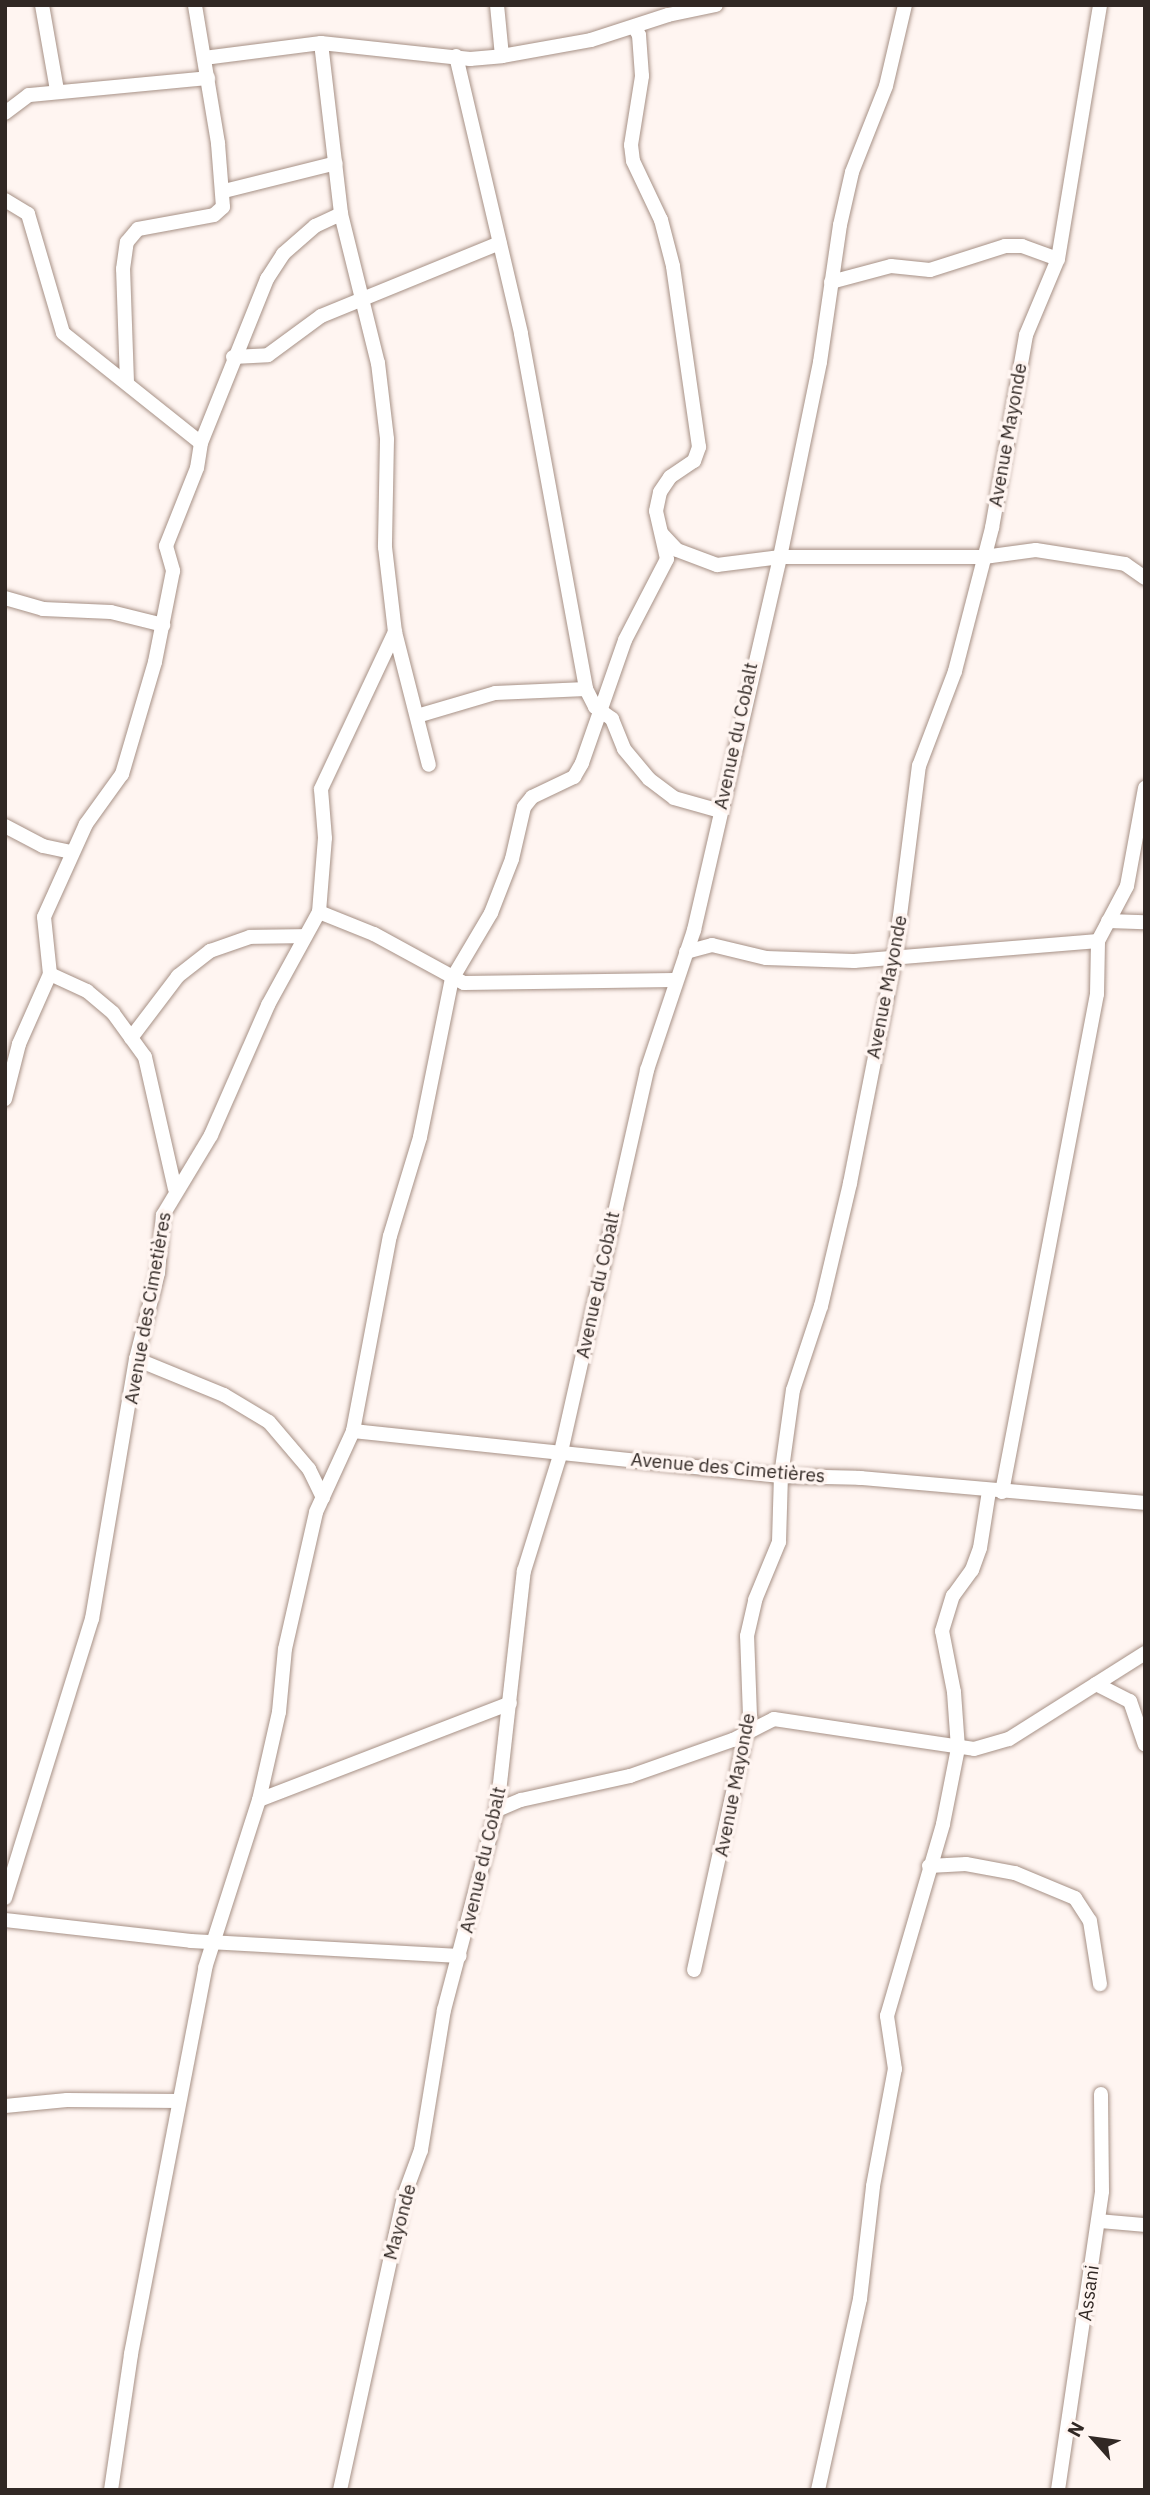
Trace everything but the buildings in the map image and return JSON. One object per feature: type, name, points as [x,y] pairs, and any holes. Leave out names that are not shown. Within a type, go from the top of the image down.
[{"type":"street","points":[[42,5],[57,90]]},
{"type":"street","points":[[127,382],[122,269],[127,242],[138,229],[214,215],[223,207],[224,191],[195,5]]},
{"type":"street","points":[[497,5],[502,56]]},
{"type":"street","points":[[204,58],[321,43],[456,56],[502,56],[634,27],[716,5]]},
{"type":"street","name":"Avenue du Cobalt","points":[[5,1920],[214,1941],[460,1956],[497,1810],[510,1703],[518,1601],[561,1452],[628,1145],[674,980],[686,952],[780,557],[820,362],[831,282],[852,172],[886,86],[905,5]]},
{"type":"street","points":[[1084,5],[1100,7]]},
{"type":"street","name":"Avenue Mayonde","points":[[694,1970],[747,1733],[751,1689],[747,1636],[755,1600],[779,1542],[781,1476],[793,1390],[821,1306],[847,1196],[895,955],[919,766],[952,681],[984,558],[1026,335],[1058,259],[1100,7]]},
{"type":"street","points":[[111,2490],[179,2101],[214,1941],[259,1800],[279,1712],[285,1649],[312,1529],[323,1498],[354,1431],[390,1236],[420,1137],[452,979],[491,913],[512,859],[524,807],[532,797],[574,777],[602,712],[625,640],[664,569],[667,559],[660,532],[660,492],[670,477],[694,461],[699,447],[673,267],[661,220],[632,161],[631,145],[642,76],[639,35],[634,27]]},
{"type":"street","points":[[321,43],[341,214],[374,333],[387,439],[383,515],[395,632],[429,765]]},
{"type":"street","points":[[456,56],[545,452],[586,689],[602,712],[612,719],[624,749],[649,779],[674,798],[720,811]]},
{"type":"street","points":[[5,113],[29,95],[57,90],[94,85],[164,85],[208,78]]},
{"type":"street","points":[[224,191],[336,163]]},
{"type":"street","points":[[5,200],[28,214],[62,333],[201,443]]},
{"type":"street","points":[[5,1099],[19,1044],[50,974],[44,917],[72,852],[97,805],[122,774],[163,625],[173,571],[166,546],[197,468],[201,443],[233,356],[267,279],[284,254],[315,226],[341,214]]},
{"type":"street","points":[[233,356],[268,355],[321,316],[500,243]]},
{"type":"street","points":[[831,282],[891,265],[911,271],[950,265],[1005,246],[1022,246],[1058,259]]},
{"type":"street","points":[[660,532],[677,550],[704,562],[780,557],[984,558],[1036,550],[1069,553],[1125,564],[1145,578]]},
{"type":"street","points":[[5,598],[43,609],[111,612],[163,625]]},
{"type":"street","name":"Avenue des Cimetières","points":[[5,1898],[92,1619],[136,1359],[158,1273],[163,1215],[175,1189],[211,1135],[250,1043],[318,912],[325,838],[321,789],[395,632]]},
{"type":"street","points":[[417,716],[495,692],[586,689]]},
{"type":"street","points":[[818,2490],[860,2299],[873,2186],[895,2069],[887,2015],[943,1824],[958,1748],[954,1692],[942,1632],[953,1596],[965,1584],[980,1548],[995,1492],[1095,1007],[1098,941],[1127,886],[1145,788]]},
{"type":"street","points":[[5,826],[43,846],[72,852]]},
{"type":"street","points":[[318,912],[374,934],[452,979],[476,984],[513,979],[674,980]]},
{"type":"street","points":[[1108,922],[1145,922]]},
{"type":"street","points":[[131,1038],[178,976],[210,951],[250,937],[304,936]]},
{"type":"street","points":[[686,952],[712,945],[766,958],[854,961],[895,955],[1017,950],[1098,941]]},
{"type":"street","points":[[50,974],[87,991],[113,1013],[131,1038],[152,1079],[175,1189]]},
{"type":"street","points":[[136,1359],[224,1395],[269,1422],[309,1469],[323,1498]]},
{"type":"street","name":"Avenue des Cimetières","points":[[354,1431],[781,1476],[861,1478],[995,1492],[1145,1503]]},
{"type":"street","points":[[497,1810],[521,1800],[630,1776],[747,1733],[774,1719],[974,1749],[1009,1739],[1145,1653]]},
{"type":"street","points":[[1096,1684],[1130,1701],[1145,1745]]},
{"type":"street","points":[[259,1800],[510,1703]]},
{"type":"street","points":[[929,1866],[966,1864],[1015,1873],[1054,1885],[1075,1898],[1090,1921],[1100,1984]]},
{"type":"street","name":"Mayonde","points":[[340,2490],[404,2196],[421,2150],[444,2010],[460,1956]]},
{"type":"street","name":"Assani","points":[[1058,2490],[1099,2221],[1101,2094]]},
{"type":"street","points":[[5,2106],[67,2100],[179,2101]]},
{"type":"street","points":[[1099,2221],[1145,2225]]}]
